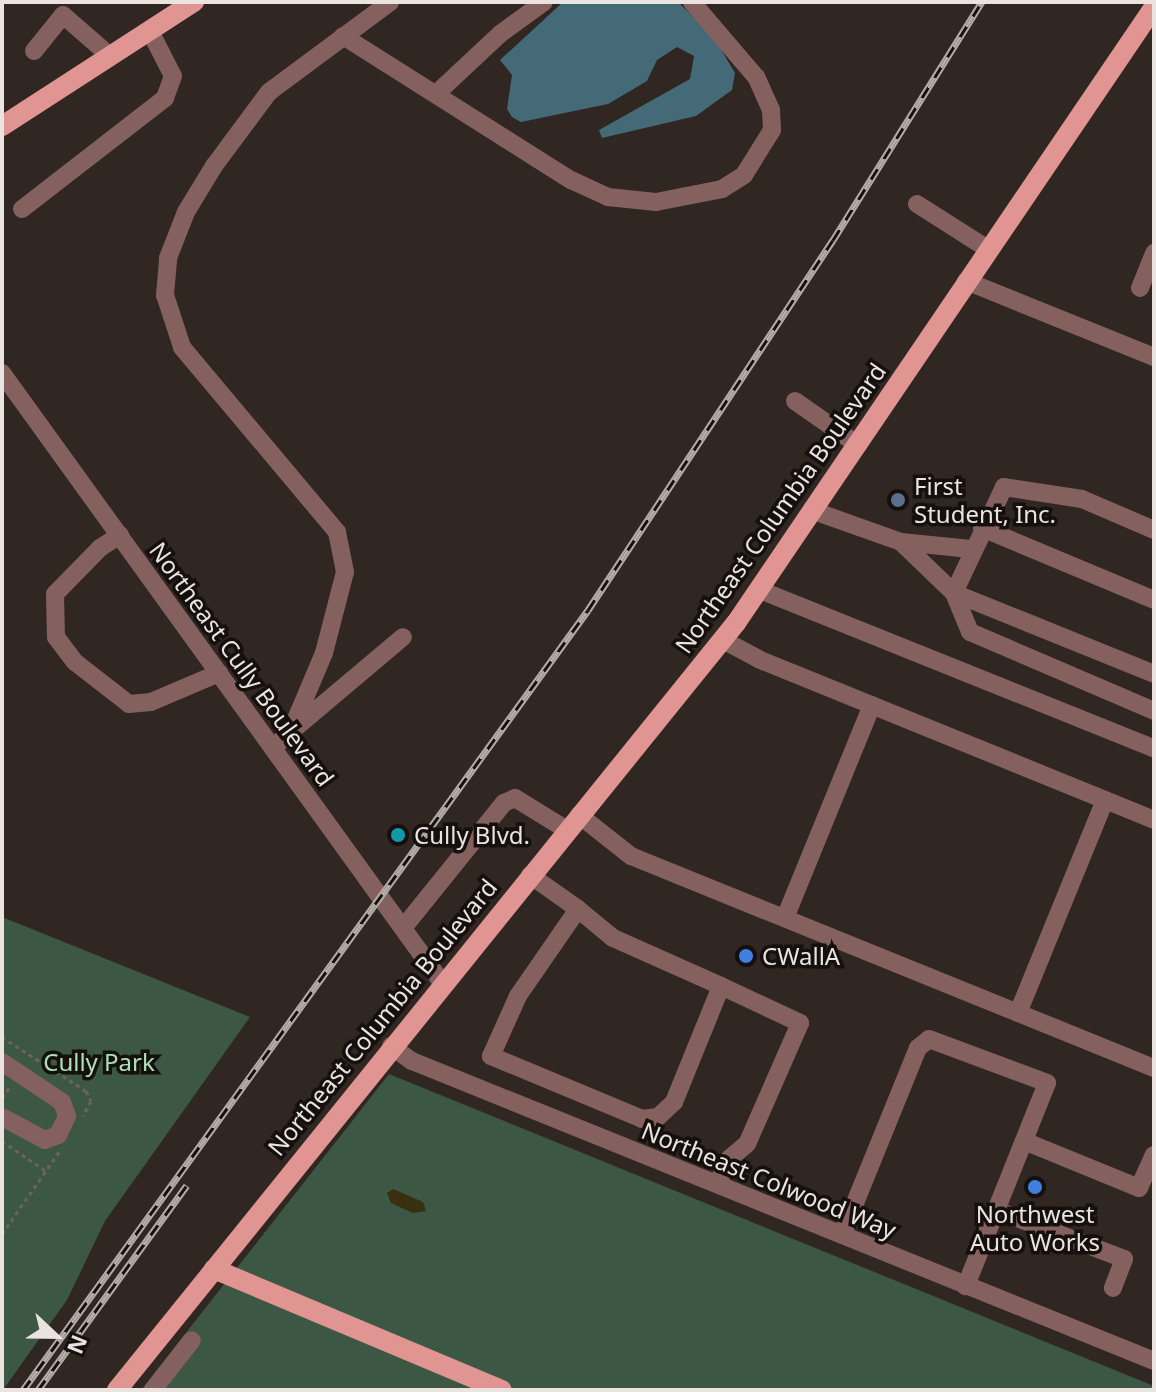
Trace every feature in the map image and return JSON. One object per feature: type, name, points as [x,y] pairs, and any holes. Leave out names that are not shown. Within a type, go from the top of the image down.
[{"type":"main road","points":[[2,126],[194,2]]},
{"type":"main road","name":"Northeast Columbia Boulevard","points":[[129,1386],[214,1269],[391,1046],[723,640],[814,511],[966,281],[1154,7]]},
{"type":"main road","points":[[214,1269],[502,1390]]},
{"type":"street","points":[[291,731],[324,653],[345,572],[337,532],[182,347],[170,323],[167,271],[186,212],[223,153],[269,92],[390,2]]},
{"type":"street","points":[[437,93],[500,34],[544,2]]},
{"type":"street","points":[[343,36],[571,180],[608,197],[656,202],[722,189],[744,175],[765,149],[772,130],[771,110],[756,77],[692,2]]},
{"type":"street","points":[[34,51],[63,15],[110,56]]},
{"type":"street","points":[[22,209],[165,98],[173,76],[150,31]]},
{"type":"street","points":[[917,204],[988,249]]},
{"type":"street","points":[[1140,288],[1154,253]]},
{"type":"street","points":[[966,281],[1154,357]]},
{"type":"street","name":"Northeast Cully Boulevard","points":[[2,373],[443,984]]},
{"type":"street","points":[[795,401],[858,445]]},
{"type":"street","points":[[1154,530],[1082,499],[1004,487],[971,549],[954,593],[970,632],[1154,711]]},
{"type":"street","points":[[814,511],[901,542],[971,549]]},
{"type":"street","points":[[982,528],[1154,600]]},
{"type":"street","points":[[120,535],[100,548],[55,594],[56,637],[75,662],[129,704],[151,702],[219,673]]},
{"type":"street","points":[[901,542],[954,593],[1154,674]]},
{"type":"street","points":[[760,590],[1154,748]]},
{"type":"street","points":[[273,748],[403,637]]},
{"type":"street","points":[[723,640],[872,705],[1154,820]]},
{"type":"street","points":[[785,918],[872,705]]},
{"type":"street","points":[[403,928],[504,803],[515,798],[573,823],[631,856],[1154,1068]]},
{"type":"street","points":[[1018,1013],[1105,800]]},
{"type":"street","points":[[530,875],[613,938],[800,1023],[747,1144],[729,1159],[717,1184]]},
{"type":"street","points":[[578,909],[518,996],[491,1056],[650,1120],[674,1102],[721,986]]},
{"type":"street","points":[[842,1235],[918,1048],[929,1039],[1047,1083],[966,1286]]},
{"type":"street","name":"Northeast Colwood Way","points":[[391,1046],[412,1061],[1154,1361]]},
{"type":"street","points":[[2,1062],[62,1102],[67,1116],[58,1135],[45,1140],[2,1117]]},
{"type":"street","points":[[1024,1141],[1139,1188],[1154,1155]]},
{"type":"street","points":[[996,1210],[1124,1259],[1113,1288]]},
{"type":"street","points":[[153,1390],[192,1340]]},
{"type":"path","points":[[2,1141],[46,1171]]},
{"type":"green space","name":"Cully Park","points":[[2,917],[250,1017],[105,1221],[67,1300],[3,1390]]},
{"type":"green space","points":[[389,1074],[1154,1386],[1154,1390],[141,1390]]},
{"type":"sand","points":[[393,1189],[423,1202],[426,1211],[413,1213],[391,1203],[387,1193]]},
{"type":"water","points":[[563,2],[678,2],[713,36],[735,73],[732,90],[696,116],[602,138],[599,130],[690,79],[694,56],[677,47],[657,60],[647,81],[608,104],[521,122],[512,117],[507,109],[512,75],[500,60]]},
{"type":"railway","points":[[23,1390],[588,610],[833,240],[982,2]]},
{"type":"railway","points":[[38,1390],[187,1185]]},
{"type":"place","name":"First Student, Inc.","points":[[898,500]]},
{"type":"place","name":"Cully Blvd.","points":[[398,835]]},
{"type":"place","name":"CWallA","points":[[746,956]]},
{"type":"place","name":"Northwest Auto Works","points":[[1035,1187]]}]
